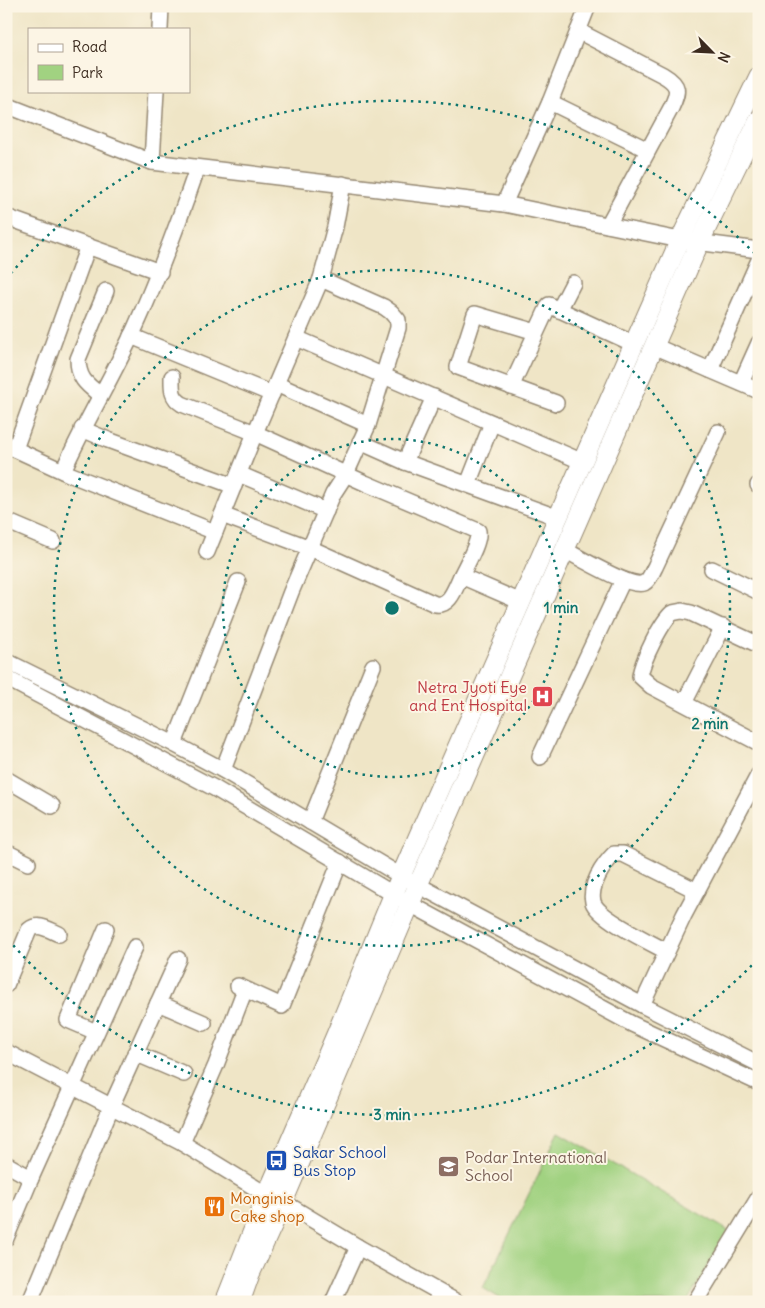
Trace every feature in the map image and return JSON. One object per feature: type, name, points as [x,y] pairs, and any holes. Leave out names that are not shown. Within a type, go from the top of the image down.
[{"type":"main road","points":[[240,1302],[275,1199],[332,1044],[393,894],[680,240],[759,76]]},
{"type":"main road","points":[[225,1302],[275,1199],[410,904],[700,241],[759,120]]},
{"type":"street","points":[[160,28],[161,6]]},
{"type":"street","points":[[504,204],[550,102],[588,6]]},
{"type":"street","points":[[578,31],[672,80],[678,94],[608,225]]},
{"type":"street","points":[[152,162],[156,92]]},
{"type":"street","points":[[550,102],[648,150]]},
{"type":"street","points":[[6,106],[152,162],[504,204],[680,240],[700,241],[759,250]]},
{"type":"street","points":[[63,471],[131,336],[160,272],[196,168]]},
{"type":"street","points":[[207,552],[255,433],[321,279],[335,227],[343,184]]},
{"type":"street","points":[[6,217],[160,272]]},
{"type":"street","points":[[88,246],[11,447],[63,471],[215,532]]},
{"type":"street","points":[[710,370],[759,260]]},
{"type":"street","points":[[223,770],[291,592],[333,494],[346,474],[368,425],[378,391],[385,376],[398,328],[398,320],[392,312],[321,279]]},
{"type":"street","points":[[559,310],[573,283]]},
{"type":"street","points":[[100,395],[86,384],[80,376],[78,359],[106,291]]},
{"type":"street","points":[[512,387],[548,305],[634,344]]},
{"type":"street","points":[[536,332],[475,314],[458,367],[556,403]]},
{"type":"street","points":[[131,336],[368,425]]},
{"type":"street","points":[[296,338],[583,462]]},
{"type":"street","points":[[741,383],[759,343]]},
{"type":"street","points":[[654,346],[759,391]]},
{"type":"street","points":[[172,377],[172,392],[175,400],[478,531],[478,536],[453,593],[446,603],[440,605],[310,548],[222,515]]},
{"type":"street","points":[[405,462],[434,397]]},
{"type":"street","points":[[468,484],[492,422]]},
{"type":"street","points":[[82,430],[326,511]]},
{"type":"street","points":[[565,550],[622,580],[634,584],[643,583],[649,578],[718,432]]},
{"type":"street","points":[[360,442],[405,462],[559,518]]},
{"type":"street","points":[[6,521],[53,541]]},
{"type":"street","points":[[712,569],[759,592]]},
{"type":"street","points":[[461,576],[521,602]]},
{"type":"street","points":[[540,757],[622,580]]},
{"type":"street","points":[[174,744],[238,582]]},
{"type":"street","points":[[757,736],[684,703],[644,681],[640,676],[642,666],[662,627],[672,613],[682,611],[690,613],[759,645]]},
{"type":"street","points":[[684,703],[723,627]]},
{"type":"street","points":[[6,661],[223,770],[401,876],[642,1005],[759,1064]]},
{"type":"street","points":[[310,822],[373,666]]},
{"type":"street","points":[[6,678],[179,768],[410,904],[632,1024],[759,1084]]},
{"type":"street","points":[[642,1005],[666,951],[759,774]]},
{"type":"street","points":[[6,778],[52,806]]},
{"type":"street","points":[[6,852],[28,863]]},
{"type":"street","points":[[666,951],[612,921],[601,913],[593,903],[593,888],[606,862],[614,854],[623,854],[697,891]]},
{"type":"street","points":[[182,1143],[216,1064],[240,992],[282,1006],[340,862]]},
{"type":"street","points":[[6,985],[29,930],[34,926],[39,926],[59,934]]},
{"type":"street","points":[[96,1032],[68,1020],[106,928]]},
{"type":"street","points":[[6,1238],[135,947]]},
{"type":"street","points":[[30,1302],[111,1107],[178,959]]},
{"type":"street","points":[[158,1003],[204,1024]]},
{"type":"street","points":[[6,1052],[182,1143],[358,1247],[457,1302]]},
{"type":"street","points":[[135,1053],[184,1074]]},
{"type":"street","points":[[6,1164],[31,1178]]},
{"type":"street","points":[[695,1302],[759,1197]]},
{"type":"street","points":[[335,1301],[358,1247]]},
{"type":"green space","points":[[559,1132],[729,1231],[687,1302],[506,1302],[483,1288]]},
{"type":"place","name":"Netra Jyoti Eye and Ent Hospital","points":[[543,696]]},
{"type":"place","name":"Sakar School Bus Stop","points":[[277,1161]]},
{"type":"place","name":"Podar International School","points":[[449,1166]]},
{"type":"place","name":"Monginis Cake shop","points":[[214,1207]]}]
